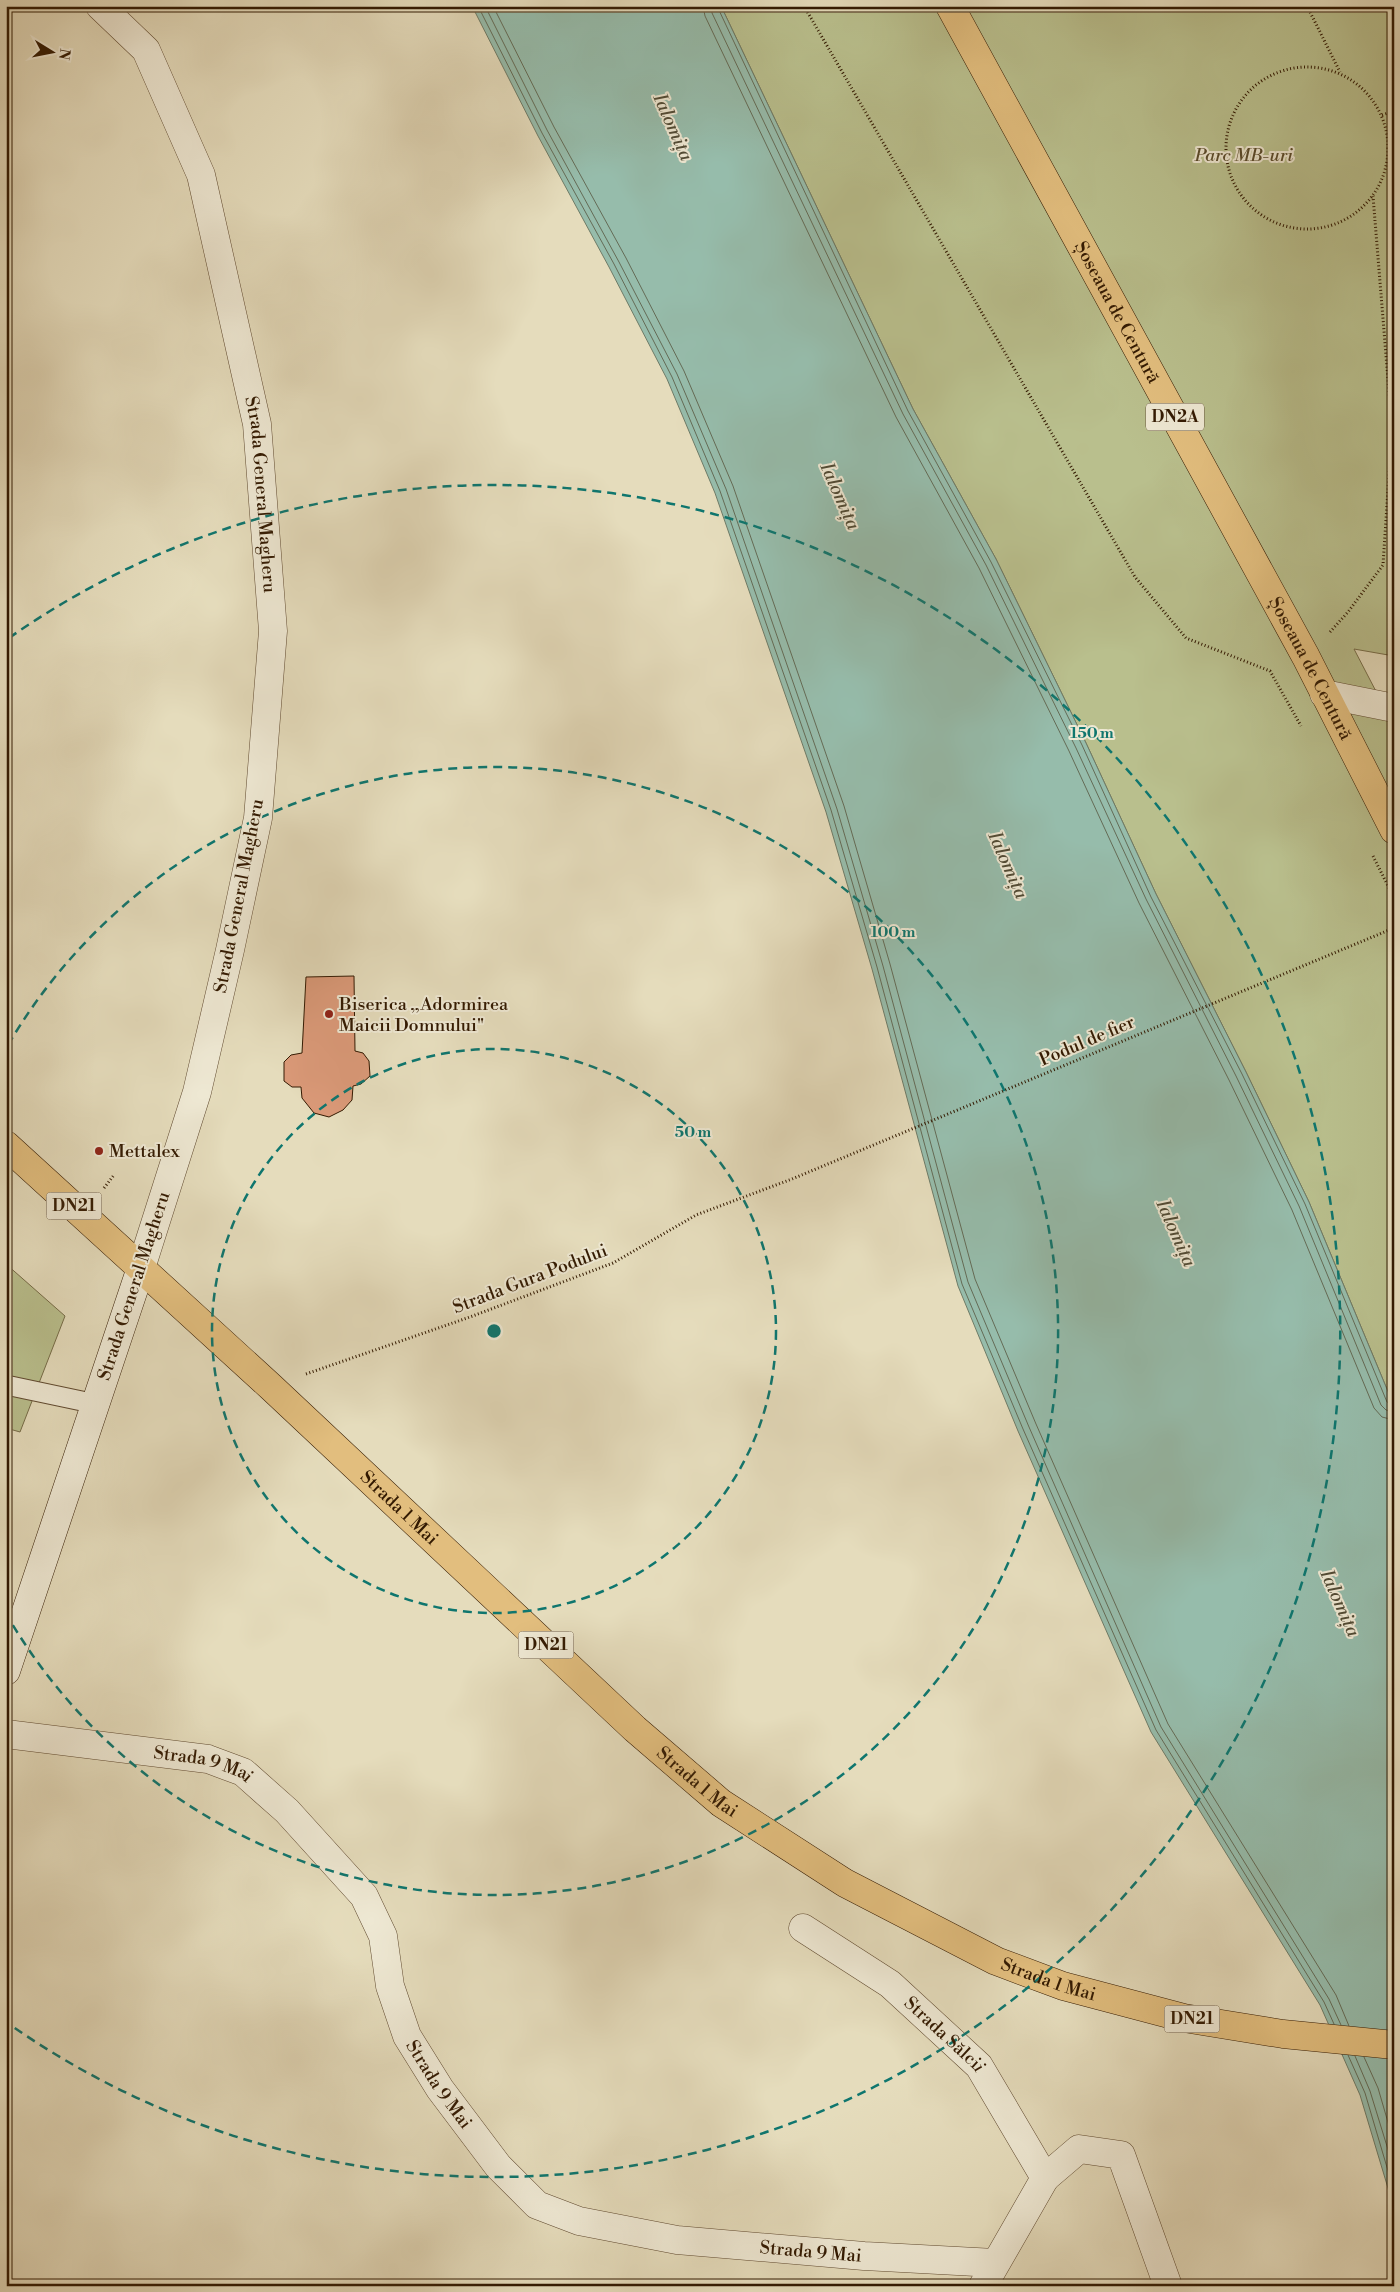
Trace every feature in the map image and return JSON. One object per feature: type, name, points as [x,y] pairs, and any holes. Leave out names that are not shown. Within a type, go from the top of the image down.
[{"type":"main road","name":"Șoseaua de Centură","points":[[950,6],[1306,657],[1394,830]]},
{"type":"main road","name":"DN21","points":[[6,1145],[141,1268]]},
{"type":"main road","name":"Strada 1 Mai","points":[[141,1268],[271,1387],[635,1729],[720,1803],[844,1883],[996,1961],[1063,1986],[1184,2018],[1283,2034],[1394,2045]]},
{"type":"street","name":"Strada General Magheru","points":[[6,1671],[141,1268],[197,1092],[256,828],[273,631],[257,424],[201,175],[146,50],[100,6]]},
{"type":"street","points":[[1324,694],[1394,708]]},
{"type":"street","name":"Strada 9 Mai","points":[[6,1734],[208,1759],[243,1772],[280,1804],[364,1896],[382,1936],[390,1986],[407,2036],[440,2089],[498,2166],[537,2205],[579,2221],[677,2240],[864,2256],[989,2274]]},
{"type":"street","name":"Strada Sălcii","points":[[804,1928],[890,1984],[979,2066],[1045,2178]]},
{"type":"street","points":[[989,2274],[1045,2178],[1079,2149],[1121,2155],[1168,2286]]},
{"type":"lane","points":[[6,1384],[96,1404]]},
{"type":"path","points":[[804,6],[1135,577],[1186,638],[1270,670],[1306,657],[1348,612],[1383,565],[1392,429],[1373,196]]},
{"type":"path","points":[[1307,6],[1340,72]]},
{"type":"path","points":[[1310,66],[1340,72],[1365,90],[1382,115],[1388,142],[1386,171],[1373,196],[1351,217],[1323,228],[1292,228],[1264,217],[1241,197],[1228,169],[1225,139],[1234,110],[1253,86],[1280,70],[1310,66]]},
{"type":"path","points":[[1382,115],[1394,111]]},
{"type":"path","points":[[1372,855],[1394,898]]},
{"type":"path","name":"Podul de fier","points":[[792,1179],[1394,928]]},
{"type":"path","name":"Strada Gura Podului","points":[[271,1387],[461,1320],[612,1263],[696,1215],[792,1179]]},
{"type":"green space","name":"Parc MB-uri","points":[[721,6],[1394,6],[1394,656],[1354,649],[1394,726],[1394,1406],[1309,1202],[1156,894],[1086,743],[996,559],[913,409]]},
{"type":"green space","points":[[6,1264],[65,1316],[20,1432],[6,1428]]},
{"type":"water","name":"Ialomița","points":[[472,6],[721,6],[913,409],[996,559],[1086,743],[1156,894],[1309,1202],[1394,1406],[1394,2208],[1360,2095],[1320,2005],[1151,1732],[1018,1431],[958,1286],[872,969],[826,812],[715,493],[667,379],[538,136]]},
{"type":"building","name":"Biserica „Adormirea Maicii Domnului\"","points":[[354,976],[355,1051],[363,1053],[369,1061],[370,1076],[361,1084],[353,1086],[352,1100],[343,1110],[329,1117],[314,1113],[302,1098],[301,1087],[292,1087],[284,1081],[284,1062],[291,1055],[302,1053],[306,977]]},
{"type":"place","name":"Biserica „Adormirea Maicii Domnului\"","points":[[329,1014]]},
{"type":"place","name":"Mettalex","points":[[99,1151]]}]
